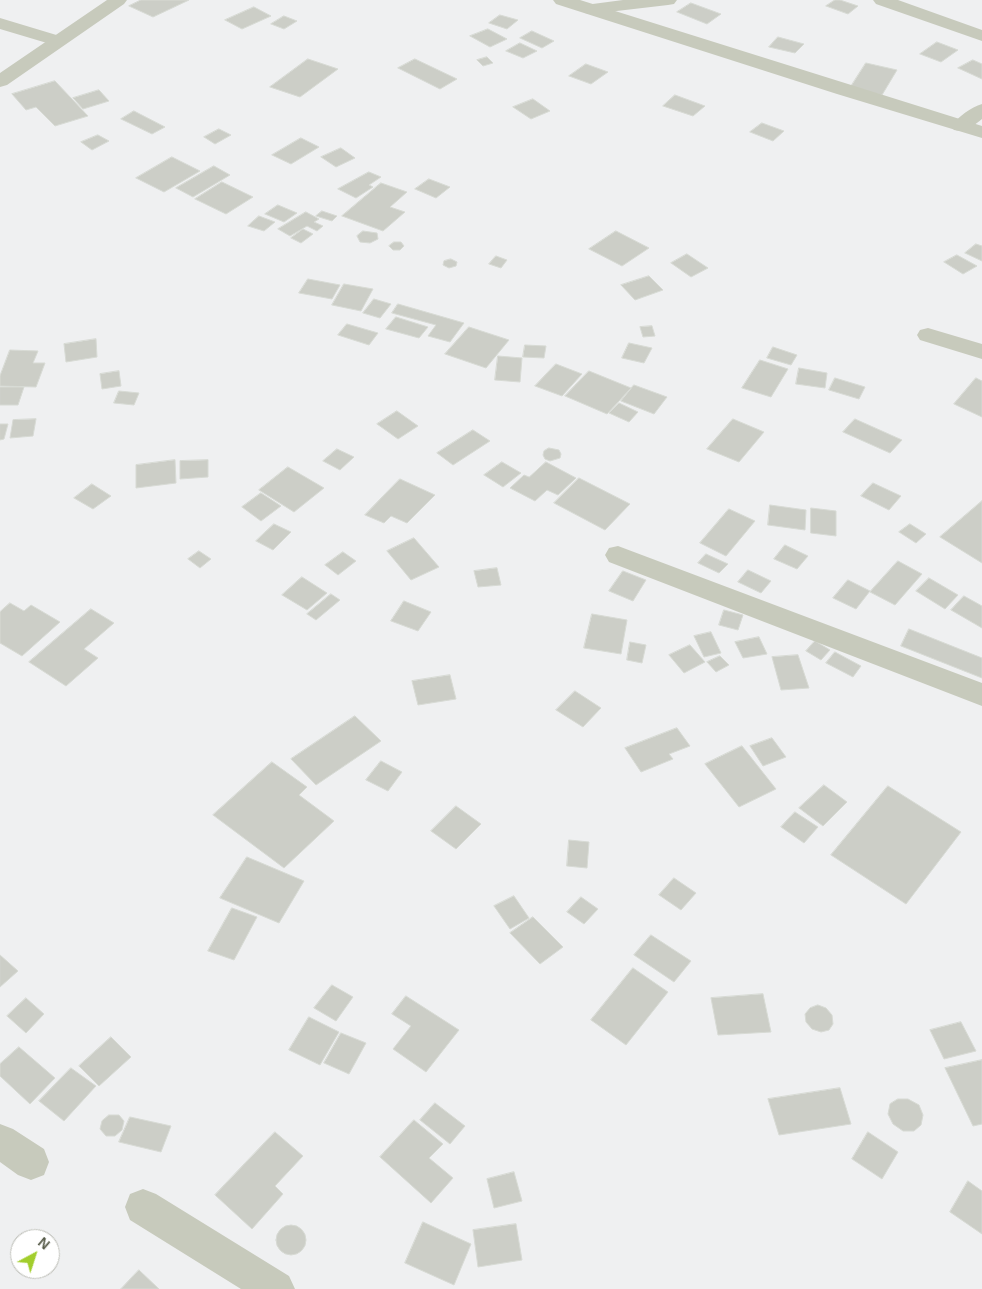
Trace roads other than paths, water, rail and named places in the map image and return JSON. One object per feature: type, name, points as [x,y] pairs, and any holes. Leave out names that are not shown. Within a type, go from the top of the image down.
[{"type":"street","points":[[0,81],[118,0]]},
{"type":"street","points":[[562,0],[982,132]]},
{"type":"street","points":[[592,10],[668,0]]},
{"type":"street","points":[[882,0],[982,36]]},
{"type":"street","points":[[0,23],[57,41]]},
{"type":"street","points":[[961,126],[982,110]]},
{"type":"street","points":[[928,335],[982,352]]},
{"type":"street","points":[[618,555],[982,695]]},
{"type":"street","points":[[0,1141],[31,1162]]},
{"type":"street","points":[[143,1207],[276,1289]]}]
